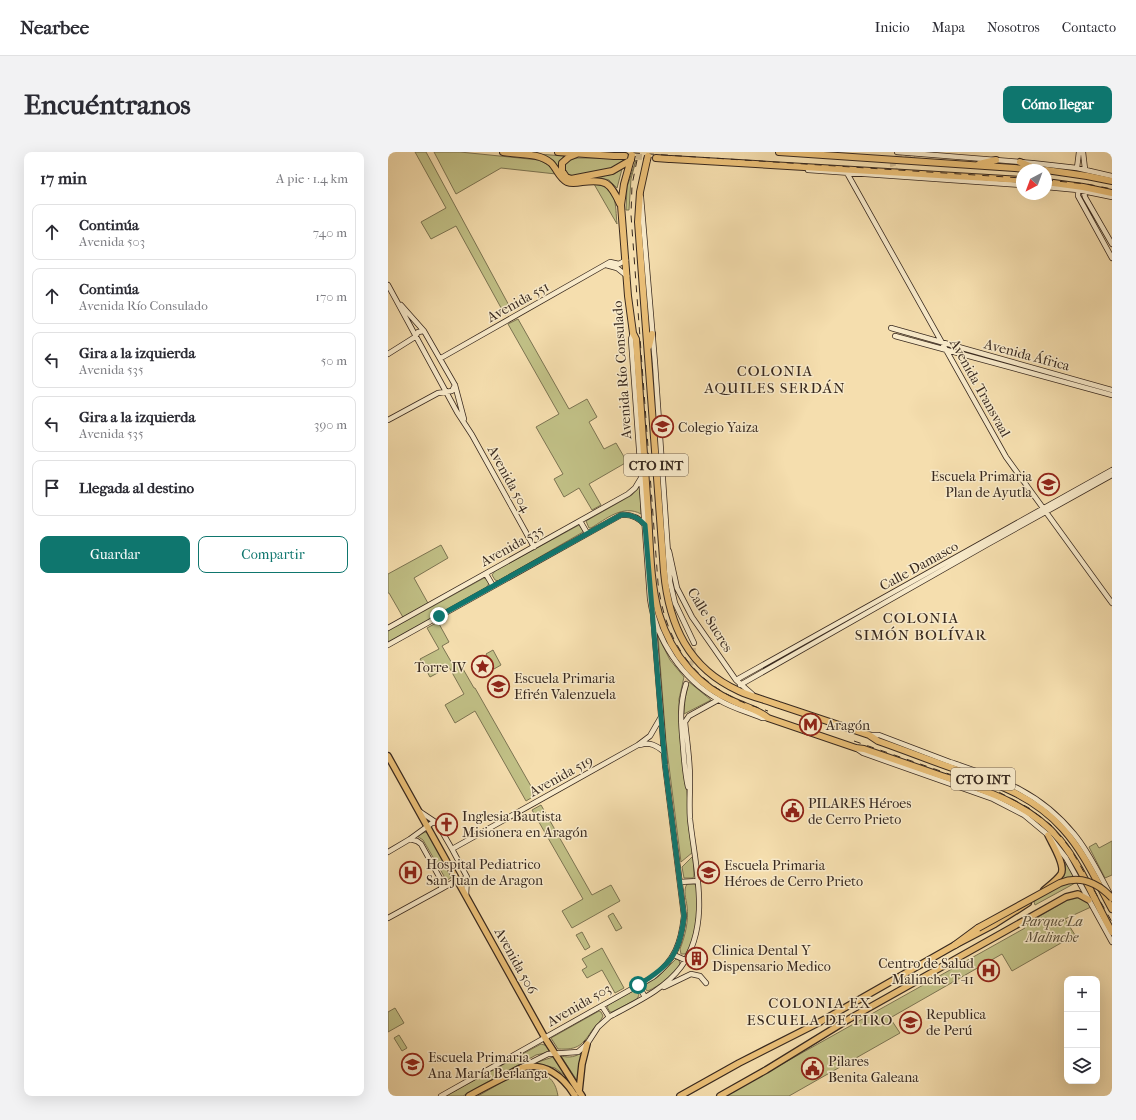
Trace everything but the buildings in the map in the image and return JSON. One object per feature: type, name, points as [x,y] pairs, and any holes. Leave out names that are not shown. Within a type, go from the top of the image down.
[{"type":"highway","points":[[503,152],[542,158],[553,165],[563,180],[570,183],[596,180],[603,182],[612,189],[621,205]]},
{"type":"highway","points":[[558,152],[630,158]]},
{"type":"highway","points":[[780,152],[1016,168]]},
{"type":"highway","points":[[579,153],[569,157],[562,163],[562,171],[566,177],[571,178],[610,172],[630,158]]},
{"type":"highway","name":"Avenida Río Consulado","points":[[630,158],[621,205],[633,333]]},
{"type":"highway","name":"CTO INT","points":[[648,158],[640,192],[638,222],[661,530],[667,598],[672,618],[685,644],[697,660],[721,681],[738,690],[869,735],[878,741],[1000,785],[1025,798],[1043,810],[1059,824],[1092,867],[1112,909]]},
{"type":"highway","points":[[656,158],[772,164],[1016,181]]},
{"type":"highway","points":[[915,158],[971,161],[995,167]]},
{"type":"highway","points":[[974,166],[996,160]]},
{"type":"highway","points":[[1020,162],[1026,164]]},
{"type":"highway","points":[[839,173],[855,170]]},
{"type":"highway","points":[[1052,171],[1112,181]]},
{"type":"highway","points":[[914,175],[1012,182]]},
{"type":"highway","points":[[1052,183],[1112,193]]},
{"type":"highway","name":"CTO INT","points":[[633,333],[636,339],[650,549],[656,601],[661,621],[671,643],[684,664],[701,682],[735,702],[763,713],[768,718]]},
{"type":"highway","points":[[648,349],[652,334]]},
{"type":"highway","points":[[657,469],[661,457]]},
{"type":"highway","points":[[661,530],[667,544]]},
{"type":"highway","points":[[650,549],[647,560],[652,568]]},
{"type":"highway","name":"Avenida Río Consulado","points":[[768,718],[856,748]]},
{"type":"highway","name":"CTO INT","points":[[856,748],[864,749],[972,786],[1020,807],[1038,820],[1058,838],[1070,854],[1086,889],[1112,932]]},
{"type":"highway","points":[[955,945],[978,928],[1070,880],[1081,880],[1095,885],[1111,895]]},
{"type":"main road","name":"Avenida 506","points":[[388,756],[545,1038],[579,1095]]},
{"type":"main road","points":[[680,1096],[739,1063],[818,1024],[955,945],[995,924],[1036,898],[1059,877],[1062,872],[1062,865],[1048,835]]},
{"type":"main road","points":[[720,1096],[766,1070],[848,1019],[1066,897],[1078,894],[1090,900]]},
{"type":"main road","points":[[579,1095],[582,1064],[587,1044]]},
{"type":"main road","points":[[469,1096],[521,1068],[535,1067],[551,1071],[564,1080],[579,1095]]},
{"type":"street","points":[[897,152],[1077,168],[1112,176]]},
{"type":"street","points":[[1077,168],[1079,152]]},
{"type":"street","points":[[1083,152],[1085,169]]},
{"type":"street","points":[[772,164],[780,167],[839,173],[1016,183]]},
{"type":"street","name":"Avenida Transvaal","points":[[847,173],[1006,457],[1112,603]]},
{"type":"street","points":[[1052,187],[1081,189],[1112,197]]},
{"type":"street","points":[[1081,189],[1112,244]]},
{"type":"street","points":[[1081,189],[1078,196],[1112,258]]},
{"type":"street","name":"CTO INT","points":[[640,192],[667,544]]},
{"type":"street","name":"Avenida 551","points":[[441,358],[608,264],[619,264],[626,260]]},
{"type":"street","points":[[608,264],[617,268],[627,277]]},
{"type":"street","name":"Avenida 504","points":[[388,285],[446,392],[534,546]]},
{"type":"street","name":"Avenida 504","points":[[398,303],[424,331],[441,358],[455,385],[464,422]]},
{"type":"street","name":"Avenida África","points":[[891,328],[1112,390]]},
{"type":"street","points":[[388,354],[402,346],[418,332],[424,331]]},
{"type":"street","name":"Avenida Río Consulado","points":[[633,333],[631,339],[650,599],[653,615],[663,640],[676,661],[696,683],[718,700],[762,718],[768,718]]},
{"type":"street","name":"Avenida África","points":[[895,336],[1112,395]]},
{"type":"street","points":[[388,420],[436,394],[452,391],[455,385]]},
{"type":"street","name":"Calle Damasco","points":[[740,685],[1044,511],[1112,470]]},
{"type":"street","name":"Avenida 535","points":[[388,628],[628,494],[635,488],[641,476]]},
{"type":"street","name":"Calle Damasco","points":[[736,680],[1044,511],[1112,476]]},
{"type":"street","name":"Avenida 535","points":[[388,645],[621,515],[633,516],[640,519],[645,525]]},
{"type":"street","points":[[580,521],[587,533]]},
{"type":"street","points":[[667,544],[670,582],[673,597],[677,609],[694,643]]},
{"type":"street","name":"Calle Sucres","points":[[667,544],[672,562],[675,583],[679,594],[699,628],[736,680],[740,685],[756,697]]},
{"type":"street","points":[[486,574],[493,586]]},
{"type":"street","name":"Avenida 503","points":[[441,1096],[638,985],[661,970],[674,954],[680,942],[684,916],[664,752],[653,615]]},
{"type":"street","points":[[686,684],[682,700],[681,714],[685,777],[689,795]]},
{"type":"street","name":"Avenida 503","points":[[587,1044],[598,1027],[609,1017],[658,989],[675,974],[685,960],[693,944],[699,912],[698,881],[690,818],[690,780],[685,722],[689,716],[718,700]]},
{"type":"street","name":"Avenida 519","points":[[452,849],[638,745],[650,736],[661,717]]},
{"type":"street","points":[[638,745],[650,744],[657,746],[664,752]]},
{"type":"street","name":"Avenida Río Consulado","points":[[856,748],[863,753],[999,802],[1024,815],[1048,835],[1079,875]]},
{"type":"street","name":"Avenida 506","points":[[418,811],[437,823],[467,877]]},
{"type":"street","points":[[388,852],[428,828],[432,823],[437,823]]},
{"type":"street","points":[[410,839],[421,844],[441,880],[441,888]]},
{"type":"street","points":[[388,918],[441,888],[467,877]]},
{"type":"street","points":[[466,896],[467,877]]},
{"type":"street","points":[[680,882],[698,881]]},
{"type":"street","name":"CTO INT","points":[[1100,882],[1111,895]]},
{"type":"street","name":"CTO INT","points":[[1086,889],[1090,900],[1112,942]]},
{"type":"street","points":[[674,954],[685,960]]},
{"type":"street","points":[[658,989],[691,974],[700,976],[706,983]]},
{"type":"street","points":[[638,985],[645,997]]},
{"type":"street","points":[[602,1006],[609,1017]]},
{"type":"street","points":[[521,1068],[541,1057],[554,1053],[578,1052],[587,1044]]},
{"type":"green space","points":[[415,152],[426,152],[512,311],[505,315],[456,226],[431,239],[421,222],[446,208]]},
{"type":"green space","points":[[434,152],[460,152],[539,160],[551,166],[556,174],[501,168],[456,194]]},
{"type":"green space","points":[[537,154],[564,156],[561,160],[559,169],[550,159]]},
{"type":"green space","points":[[571,158],[625,158],[615,167],[601,172],[573,176],[569,175],[565,170],[565,162]]},
{"type":"green space","points":[[636,160],[631,179],[629,210],[626,210],[627,187]]},
{"type":"green space","points":[[622,169],[617,188],[609,180],[597,177],[614,174]]},
{"type":"green space","points":[[594,184],[607,189],[614,198],[617,224]]},
{"type":"green space","points":[[518,319],[569,409],[587,399],[597,417],[589,422],[604,449],[616,443],[627,462],[589,484],[601,505],[592,510],[579,488],[564,497],[554,479],[563,474],[536,427],[559,414],[508,324]]},
{"type":"green space","points":[[640,486],[641,514],[634,511],[621,512],[589,528],[586,521],[632,495]]},
{"type":"green space","points":[[579,525],[583,532],[498,581],[495,580],[492,575],[495,571]]},
{"type":"green space","points":[[441,545],[448,558],[414,578],[429,605],[404,619],[388,593],[388,574]]},
{"type":"green space","points":[[484,578],[489,583],[487,587],[436,618],[390,642],[388,641],[388,631]]},
{"type":"green space","points":[[438,622],[449,642],[442,646],[453,665],[459,662],[536,795],[526,801],[475,711],[455,723],[445,705],[464,694],[449,667],[430,677],[420,659],[439,649],[427,628]]},
{"type":"green space","points":[[658,636],[670,660],[684,677],[679,699],[679,714],[693,852],[681,862],[666,742]]},
{"type":"green space","points":[[493,650],[501,665],[494,669],[486,654]]},
{"type":"green space","points":[[689,682],[711,700],[684,714],[685,699]]},
{"type":"green space","points":[[541,805],[592,895],[611,885],[620,901],[572,928],[562,911],[583,899],[532,810]]},
{"type":"green space","points":[[425,832],[428,833],[452,877],[443,883],[444,876],[423,840],[417,836]]},
{"type":"green space","points":[[1112,841],[1112,875],[1105,878],[1089,847],[1096,843],[1099,848]]},
{"type":"green space","points":[[693,856],[694,876],[693,878],[684,878],[682,867]]},
{"type":"green space","points":[[1066,862],[1077,882],[1035,905],[1034,902],[1061,877],[1065,870]]},
{"type":"green space","points":[[687,884],[696,885],[697,911],[693,940],[685,954],[681,954],[680,949],[687,923],[685,892]]},
{"type":"green space","name":"Parque La Malinche","points":[[1082,895],[1091,907],[1065,919],[1075,935],[1012,971],[1002,954],[890,1018],[900,1033],[789,1096],[725,1096],[1025,928],[1033,920],[1069,899]]},
{"type":"green space","points":[[613,913],[622,928],[616,931],[608,916]]},
{"type":"green space","points":[[582,932],[590,947],[585,950],[576,935]]},
{"type":"green space","points":[[602,948],[624,988],[615,993],[602,970],[587,978],[582,970],[587,967],[582,959]]},
{"type":"green space","points":[[676,959],[679,960],[680,964],[674,972],[657,986],[648,991],[646,990],[645,985],[658,977]]},
{"type":"green space","points":[[635,990],[639,995],[637,999],[610,1012],[607,1007],[608,1005]]},
{"type":"green space","points":[[395,1008],[404,1023],[388,1032],[388,1012]]},
{"type":"green space","points":[[599,1011],[603,1016],[602,1018],[583,1043],[571,1049],[558,1049],[551,1038]]},
{"type":"green space","points":[[399,1035],[407,1048],[402,1051],[394,1038]]},
{"type":"green space","points":[[541,1044],[548,1046],[551,1050],[549,1052],[536,1055],[463,1096],[445,1096]]},
{"type":"green space","points":[[583,1052],[578,1082],[561,1056],[572,1057]]},
{"type":"green space","points":[[553,1057],[568,1078],[555,1068],[535,1063]]},
{"type":"green space","points":[[529,1070],[549,1077],[555,1085],[558,1096],[478,1096],[518,1073]]},
{"type":"tunnel","points":[[627,156],[656,158]]},
{"type":"tunnel","points":[[899,173],[893,166],[893,161],[895,159],[901,157],[915,158]]},
{"type":"tunnel","points":[[686,684],[693,657],[694,643]]},
{"type":"railway","points":[[619,152],[1016,178]]},
{"type":"railway","points":[[637,160],[632,185],[631,215],[658,583],[661,602],[672,636],[691,665],[703,678],[717,689],[734,698],[768,711]]},
{"type":"railway","points":[[1052,181],[1087,184],[1112,189]]},
{"type":"railway","points":[[854,741],[995,790],[1029,808],[1051,825],[1071,849],[1112,922]]},
{"type":"place","name":"Colegio Yaiza","points":[[663,427]]},
{"type":"place","name":"Escuela Primaria Plan de Ayutla","points":[[1048,484]]},
{"type":"place","name":"Torre IV","points":[[482,667]]},
{"type":"place","name":"Escuela Primaria Efrén Valenzuela","points":[[498,686]]},
{"type":"place","name":"Aragón","points":[[811,725]]},
{"type":"place","name":"PILARES Héroes de Cerro Prieto","points":[[793,811]]},
{"type":"place","name":"Inglesia Bautista Misionera en Aragón","points":[[447,824]]},
{"type":"place","name":"Hospital Pediatrico San Juan de Aragon","points":[[410,872]]},
{"type":"place","name":"Escuela Primaria Héroes de Cerro Prieto","points":[[708,873]]},
{"type":"place","name":"Clinica Dental Y Dispensario Medico","points":[[696,958]]},
{"type":"place","name":"Centro de Salud Malinche T-11","points":[[989,971]]},
{"type":"place","name":"Republica de Perú","points":[[910,1022]]},
{"type":"place","name":"Escuela Primaria Ana María Berlanga","points":[[412,1065]]},
{"type":"place","name":"Pilares Benita Galeana","points":[[813,1069]]},
{"type":"district","name":"COLONIA AQUILES SERDÁN","points":[[775,380]]},
{"type":"district","name":"COLONIA SIMÓN BOLÍVAR","points":[[921,626]]},
{"type":"district","name":"COLONIA EX ESCUELA DE TIRO","points":[[820,1012]]},
{"type":"route","points":[[439,616],[621,515],[633,516],[640,519],[645,525],[665,765],[684,916],[680,942],[671,960],[653,977],[638,985]]}]
